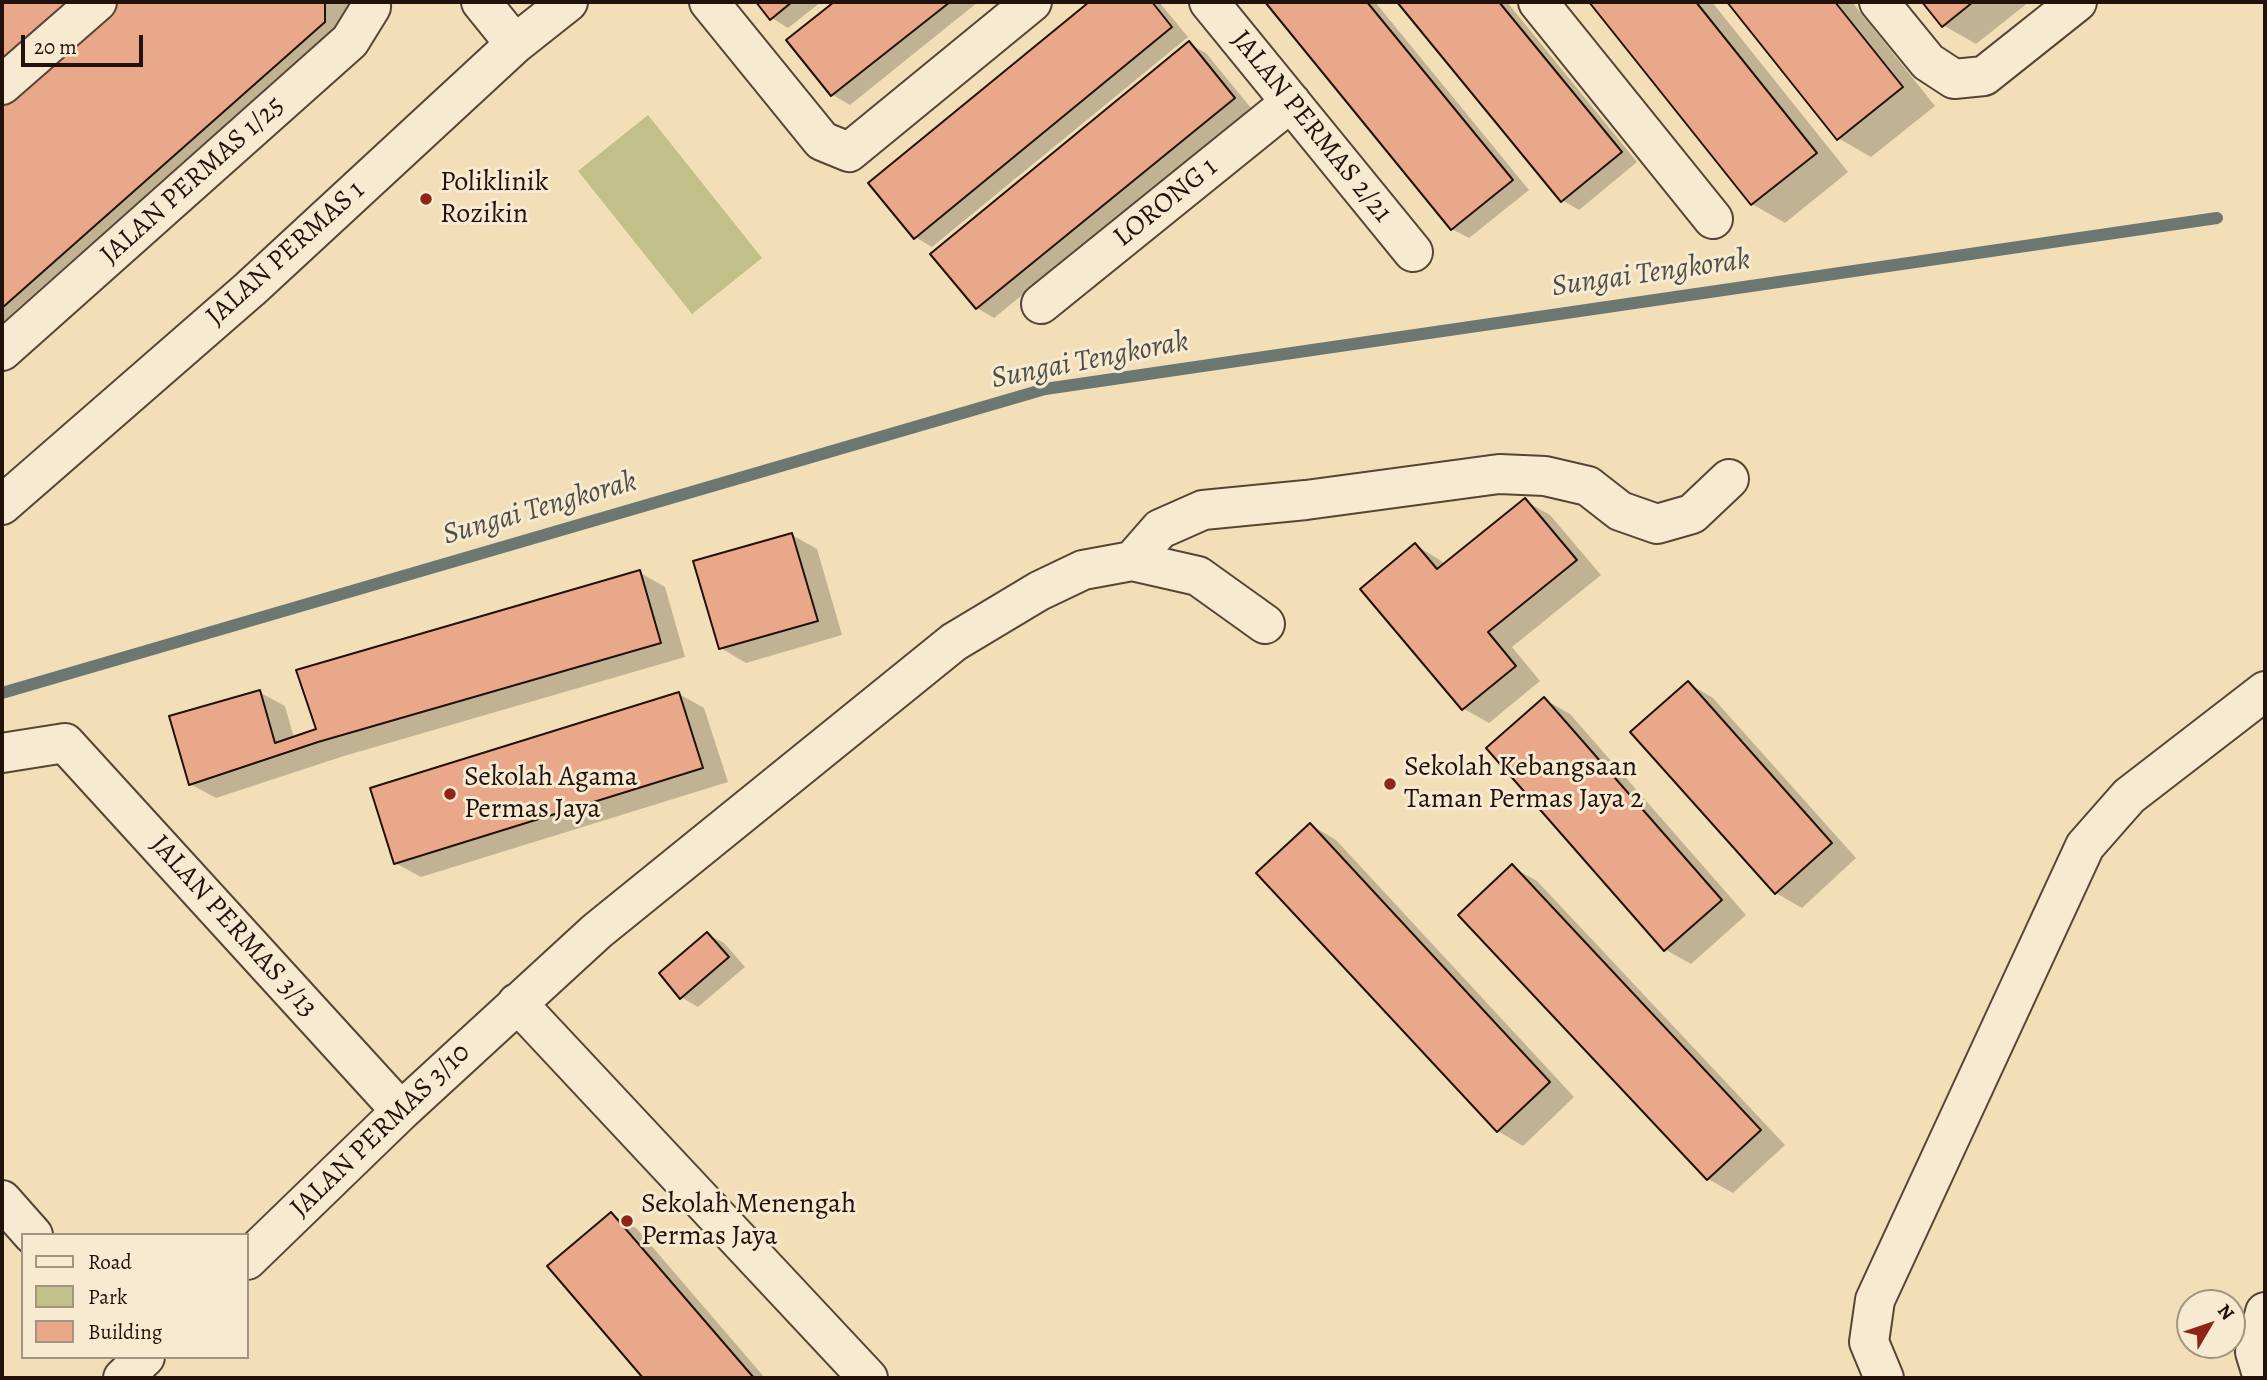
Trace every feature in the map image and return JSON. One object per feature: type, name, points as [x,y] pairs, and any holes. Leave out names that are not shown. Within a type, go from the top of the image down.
[{"type":"street","points":[[2,85],[97,2]]},
{"type":"street","name":"JALAN PERMAS 1/25","points":[[2,351],[350,41],[371,7],[369,2]]},
{"type":"street","points":[[481,2],[515,44]]},
{"type":"street","name":"JALAN PERMAS 1","points":[[2,505],[250,289],[515,44],[568,2]]},
{"type":"street","points":[[709,2],[822,141],[849,152],[1032,2]]},
{"type":"street","name":"JALAN PERMAS 2/21","points":[[1209,2],[1413,252]]},
{"type":"street","points":[[1538,2],[1713,219]]},
{"type":"street","points":[[1879,2],[1927,62],[1954,79],[1984,76],[2077,2]]},
{"type":"street","name":"LORONG 1","points":[[1041,304],[1291,102]]},
{"type":"street","points":[[1265,624],[1198,576],[1132,561],[1160,529],[1203,510],[1306,500],[1500,474],[1545,476],[1588,485],[1620,511],[1657,524],[1692,514],[1729,479]]},
{"type":"street","name":"JALAN PERMAS 3/10","points":[[248,1259],[401,1111],[597,931],[954,642],[1039,591],[1083,570],[1132,561]]},
{"type":"street","points":[[1884,1378],[1870,1342],[1875,1300],[2085,846],[2129,796],[2265,691]]},
{"type":"street","name":"JALAN PERMAS 3/13","points":[[2,753],[65,743],[401,1111]]},
{"type":"street","points":[[516,1003],[868,1378]]},
{"type":"street","points":[[2,1200],[31,1233]]},
{"type":"street","points":[[2263,1378],[2255,1352],[2265,1312]]},
{"type":"green space","points":[[648,115],[762,258],[692,314],[578,171]]},
{"type":"building","points":[[2,2],[76,2],[2,66]]},
{"type":"building","points":[[118,2],[325,2],[325,22],[2,308],[2,103]]},
{"type":"building","points":[[756,2],[792,2],[770,20]]},
{"type":"building","points":[[834,2],[950,2],[831,96],[786,40]]},
{"type":"building","points":[[1089,2],[1152,2],[1172,27],[914,239],[868,183]]},
{"type":"building","points":[[1265,2],[1367,2],[1513,180],[1451,230]]},
{"type":"building","points":[[1397,2],[1499,2],[1622,152],[1561,202]]},
{"type":"building","points":[[1589,2],[1696,2],[1817,153],[1751,205]]},
{"type":"building","points":[[1727,2],[1835,2],[1903,87],[1837,140]]},
{"type":"building","points":[[1922,2],[1973,2],[1942,27]]},
{"type":"building","points":[[1189,41],[1235,98],[976,309],[930,254]]},
{"type":"building","points":[[1525,498],[1577,560],[1488,632],[1516,666],[1462,710],[1360,589],[1415,543],[1437,569]]},
{"type":"building","points":[[792,533],[818,621],[719,649],[693,561]]},
{"type":"building","points":[[640,570],[661,643],[318,742],[189,785],[169,716],[260,690],[275,743],[316,729],[296,670]]},
{"type":"building","points":[[1688,681],[1832,843],[1775,894],[1630,732]]},
{"type":"building","points":[[679,692],[703,768],[394,864],[370,788]]},
{"type":"building","points":[[1544,697],[1722,900],[1664,951],[1486,748]]},
{"type":"building","points":[[1310,823],[1550,1082],[1497,1132],[1256,873]]},
{"type":"building","points":[[1512,864],[1761,1130],[1707,1180],[1458,915]]},
{"type":"building","points":[[707,932],[729,957],[680,999],[659,973]]},
{"type":"building","points":[[611,1212],[754,1378],[643,1378],[547,1266]]},
{"type":"waterway","name":"Sungai Tengkorak","points":[[2,693],[1045,389],[2217,218]]},
{"type":"place","name":"Poliklinik Rozikin","points":[[426,199]]},
{"type":"place","name":"Sekolah Kebangsaan Taman Permas Jaya 2","points":[[1390,784]]},
{"type":"place","name":"Sekolah Agama Permas Jaya","points":[[450,794]]},
{"type":"place","name":"Sekolah Menengah Permas Jaya","points":[[627,1221]]}]
